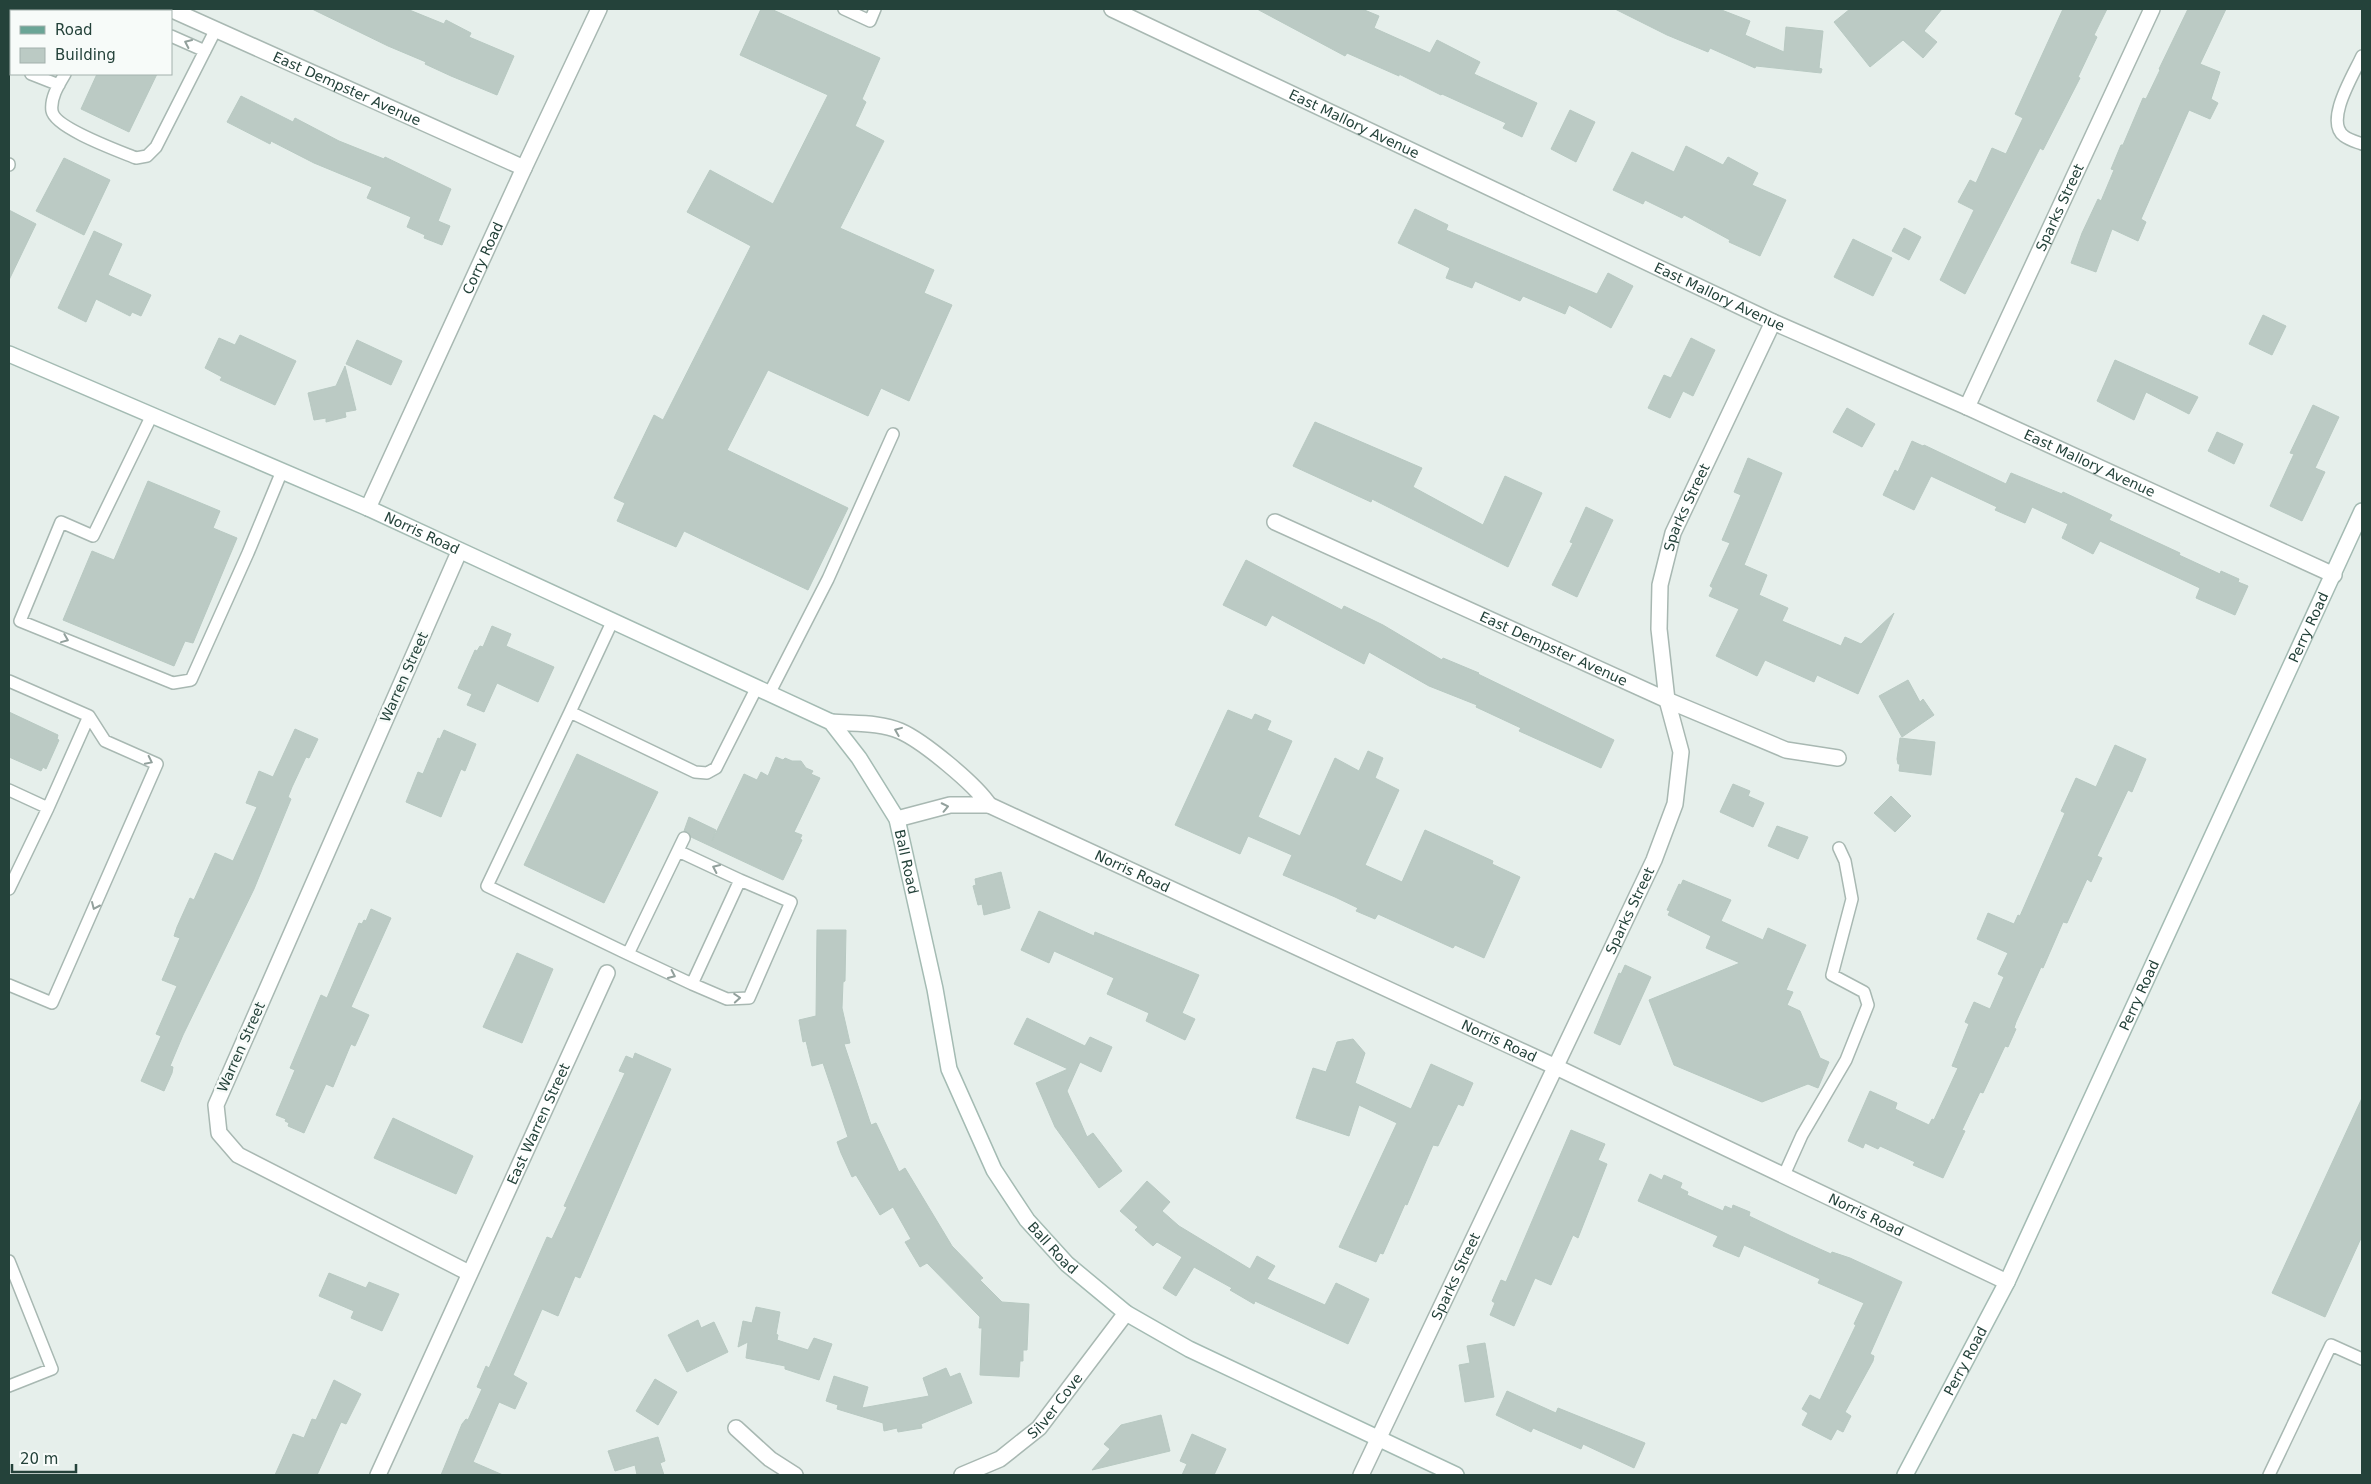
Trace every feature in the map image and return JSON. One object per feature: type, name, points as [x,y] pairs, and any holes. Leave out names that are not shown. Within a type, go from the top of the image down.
[{"type":"street","name":"East Dempster Avenue","points":[[170,9],[524,168]]},
{"type":"street","name":"Corry Road","points":[[368,508],[599,9]]},
{"type":"street","name":"East Mallory Avenue","points":[[1112,9],[1773,322],[1967,406],[2334,575]]},
{"type":"street","name":"Sparks Street","points":[[1967,406],[2152,9]]},
{"type":"street","name":"Sparks Street","points":[[1361,1475],[1654,860],[1676,804],[1681,752],[1667,700],[1659,629],[1660,585],[1673,533],[1773,322]]},
{"type":"street","name":"Norris Road","points":[[9,354],[368,508],[459,552],[613,620],[831,722],[882,726],[900,731],[972,784],[988,805]]},
{"type":"street","name":"Perry Road","points":[[1905,1475],[2007,1282],[2362,511]]},
{"type":"street","name":"East Dempster Avenue","points":[[1275,522],[1667,700],[1786,750],[1838,758]]},
{"type":"street","name":"Warren Street","points":[[459,552],[216,1105],[219,1134],[238,1154],[469,1273]]},
{"type":"street","name":"Norris Road","points":[[831,722],[859,758],[897,818],[950,805],[988,805],[1556,1067],[2007,1282]]},
{"type":"street","name":"Ball Road","points":[[897,818],[935,989],[949,1069],[994,1170],[1027,1220],[1067,1264],[1126,1313],[1189,1349],[1378,1440],[1456,1475]]},
{"type":"street","name":"East Warren Street","points":[[469,1273],[606,974]]},
{"type":"street","points":[[378,1475],[469,1273]]},
{"type":"street","name":"Silver Cove","points":[[962,1475],[1000,1459],[1039,1428],[1126,1313]]},
{"type":"street","points":[[736,1428],[770,1459],[795,1475]]},
{"type":"lane","points":[[844,9],[870,21],[875,9]]},
{"type":"lane","points":[[64,75],[52,101],[52,111],[55,118],[67,127],[136,158],[147,156],[156,147],[216,30]]},
{"type":"lane","points":[[172,36],[205,51]]},
{"type":"lane","points":[[2362,56],[2338,108],[2336,123],[2343,135],[2362,144]]},
{"type":"lane","points":[[34,75],[59,85]]},
{"type":"lane","points":[[152,415],[93,536],[61,522],[20,621],[173,683],[191,680],[248,554],[282,472]]},
{"type":"lane","points":[[570,712],[695,772],[707,773],[716,768],[828,579],[893,434]]},
{"type":"lane","points":[[613,620],[487,886],[727,999],[749,998],[791,902],[678,851]]},
{"type":"lane","points":[[9,681],[89,716],[105,742],[157,764],[52,1003],[9,985]]},
{"type":"lane","points":[[9,889],[89,716]]},
{"type":"lane","points":[[9,790],[48,808]]},
{"type":"lane","points":[[628,954],[684,838]]},
{"type":"lane","points":[[1784,1175],[1802,1135],[1846,1060],[1868,1006],[1864,992],[1832,975],[1852,899],[1845,861],[1839,848]]},
{"type":"lane","points":[[692,984],[740,880]]},
{"type":"lane","points":[[9,1261],[52,1369],[9,1386]]},
{"type":"lane","points":[[2269,1475],[2331,1345],[2362,1359]]},
{"type":"building","points":[[312,9],[407,9],[444,24],[446,20],[471,33],[469,37],[514,56],[497,95],[425,64],[426,62],[388,46]]},
{"type":"building","points":[[761,9],[771,9],[880,58],[862,99],[866,102],[855,126],[884,141],[840,228],[934,270],[924,293],[952,305],[909,401],[881,388],[868,416],[768,370],[727,450],[848,508],[808,590],[684,531],[676,547],[617,521],[625,503],[614,498],[654,415],[663,420],[751,246],[687,212],[710,170],[773,204],[828,95],[740,55]]},
{"type":"building","points":[[1257,9],[1362,9],[1379,16],[1374,28],[1430,53],[1437,40],[1480,62],[1474,74],[1537,103],[1522,137],[1503,128],[1506,123],[1441,95],[1399,74],[1399,76],[1347,53],[1345,56]]},
{"type":"building","points":[[1615,9],[1719,9],[1750,21],[1745,35],[1784,52],[1786,27],[1823,31],[1819,68],[1822,69],[1821,73],[1756,66],[1755,68],[1710,48],[1708,52],[1667,35]]},
{"type":"building","points":[[1850,9],[1942,9],[1924,31],[1937,42],[1923,58],[1903,40],[1870,67],[1834,22]]},
{"type":"building","points":[[2063,9],[2107,9],[2094,35],[2097,37],[2078,77],[2080,78],[2043,150],[2040,148],[1965,294],[1940,280],[1974,210],[1958,202],[1970,180],[1976,183],[1992,148],[2006,154],[2023,118],[2015,114]]},
{"type":"building","points":[[2188,9],[2226,9],[2200,64],[2220,72],[2211,99],[2218,103],[2210,119],[2189,110],[2141,219],[2146,222],[2138,241],[2112,229],[2096,272],[2071,263],[2082,233],[2098,199],[2101,201],[2114,170],[2111,169],[2121,145],[2123,145],[2143,98],[2146,99]]},
{"type":"building","points":[[97,75],[157,75],[129,132],[81,109]]},
{"type":"building","points":[[241,96],[293,122],[295,118],[339,141],[384,159],[385,157],[451,189],[438,221],[450,226],[442,245],[424,238],[425,235],[407,227],[411,217],[367,198],[372,187],[314,163],[271,141],[270,144],[227,122]]},
{"type":"building","points":[[1570,110],[1595,122],[1576,162],[1551,149]]},
{"type":"building","points":[[1686,146],[1723,165],[1728,157],[1758,173],[1752,185],[1786,200],[1760,256],[1729,242],[1730,240],[1684,215],[1682,218],[1645,200],[1643,204],[1613,190],[1632,152],[1674,172]]},
{"type":"building","points":[[64,158],[110,180],[84,235],[36,211]]},
{"type":"building","points":[[1415,209],[1448,225],[1446,230],[1597,294],[1608,273],[1633,286],[1611,328],[1569,305],[1565,314],[1523,296],[1520,301],[1475,281],[1472,288],[1446,278],[1450,268],[1398,243]]},
{"type":"building","points":[[9,210],[36,224],[9,280]]},
{"type":"building","points":[[1904,228],[1921,237],[1909,260],[1892,251]]},
{"type":"building","points":[[94,231],[122,244],[108,275],[151,295],[141,316],[132,312],[130,316],[96,299],[86,322],[58,308]]},
{"type":"building","points":[[1853,239],[1892,258],[1873,296],[1834,277]]},
{"type":"building","points":[[2263,315],[2286,326],[2272,355],[2249,344]]},
{"type":"building","points":[[240,335],[296,361],[275,405],[220,380],[222,377],[205,368],[219,338],[235,345]]},
{"type":"building","points":[[1691,338],[1715,350],[1693,396],[1683,391],[1670,418],[1648,408],[1664,375],[1671,378]]},
{"type":"building","points":[[357,340],[402,361],[391,385],[346,364]]},
{"type":"building","points":[[2115,360],[2198,397],[2189,414],[2146,392],[2134,420],[2097,401]]},
{"type":"building","points":[[345,366],[356,410],[345,412],[346,417],[326,422],[326,418],[314,420],[308,393],[336,386]]},
{"type":"building","points":[[2313,405],[2339,417],[2315,468],[2325,472],[2302,521],[2270,506],[2294,454],[2290,453]]},
{"type":"building","points":[[1847,408],[1875,424],[1862,447],[1833,432]]},
{"type":"building","points":[[1315,422],[1422,468],[1413,487],[1483,525],[1505,476],[1542,493],[1508,567],[1372,499],[1371,502],[1293,466]]},
{"type":"building","points":[[2217,432],[2243,444],[2234,464],[2208,451]]},
{"type":"building","points":[[1912,441],[2006,484],[2011,473],[2062,494],[2063,492],[2112,515],[2109,520],[2180,553],[2179,555],[2220,574],[2221,571],[2239,579],[2238,582],[2248,586],[2235,615],[2196,598],[2200,588],[2100,541],[2093,554],[2062,538],[2068,524],[2032,507],[2025,523],[1995,510],[1997,507],[1931,476],[1914,510],[1883,495],[1895,470],[1898,472]]},
{"type":"building","points":[[1748,458],[1782,473],[1744,565],[1767,575],[1759,595],[1788,608],[1782,621],[1841,646],[1845,637],[1861,644],[1894,613],[1858,694],[1817,675],[1814,682],[1765,660],[1757,676],[1716,656],[1739,609],[1709,596],[1713,588],[1710,586],[1730,543],[1722,540],[1741,495],[1734,492]]},
{"type":"building","points":[[148,481],[220,511],[213,528],[237,538],[193,643],[185,641],[174,666],[63,620],[92,551],[114,560]]},
{"type":"building","points":[[1586,507],[1613,520],[1577,597],[1552,585],[1573,543],[1570,542]]},
{"type":"building","points":[[1246,560],[1342,610],[1344,606],[1383,625],[1442,660],[1443,658],[1479,673],[1614,740],[1601,768],[1519,731],[1521,728],[1476,707],[1477,705],[1429,686],[1369,652],[1364,664],[1272,615],[1266,626],[1223,605]]},
{"type":"building","points":[[492,626],[511,634],[506,646],[554,667],[538,702],[497,683],[484,712],[467,705],[472,694],[458,688],[475,650],[477,651],[480,646],[483,647]]},
{"type":"building","points":[[1908,680],[1920,702],[1923,699],[1934,715],[1902,737],[1879,696]]},
{"type":"building","points":[[1228,710],[1252,720],[1255,714],[1271,721],[1267,730],[1292,741],[1258,817],[1300,836],[1335,758],[1359,771],[1368,751],[1383,758],[1375,778],[1399,790],[1365,865],[1402,882],[1425,830],[1493,861],[1492,864],[1520,877],[1484,958],[1455,945],[1453,948],[1378,914],[1375,919],[1356,911],[1358,908],[1335,897],[1283,875],[1292,855],[1248,836],[1240,854],[1175,825]]},
{"type":"building","points":[[9,712],[58,735],[57,739],[59,740],[46,769],[43,767],[41,771],[9,757]]},
{"type":"building","points":[[295,729],[318,739],[309,758],[306,757],[292,787],[288,797],[291,799],[254,889],[183,1035],[170,1066],[173,1067],[172,1073],[164,1091],[141,1081],[161,1036],[156,1034],[177,986],[162,980],[180,938],[174,936],[177,927],[190,898],[194,900],[215,853],[233,861],[257,807],[246,803],[259,771],[273,777]]},
{"type":"building","points":[[444,730],[476,744],[465,771],[461,769],[441,817],[406,802],[418,772],[423,774],[438,738],[440,739]]},
{"type":"building","points":[[1900,738],[1935,742],[1931,775],[1899,771],[1900,764],[1898,764],[1897,759]]},
{"type":"building","points":[[2115,745],[2146,759],[2132,792],[2128,790],[2097,856],[2102,858],[2091,882],[2087,879],[2067,923],[2063,922],[2016,1022],[2014,1028],[2016,1029],[2008,1047],[2005,1046],[1983,1093],[1980,1092],[1962,1130],[1965,1131],[1943,1178],[1913,1165],[1915,1162],[1880,1146],[1878,1149],[1865,1143],[1863,1148],[1848,1141],[1870,1091],[1897,1103],[1895,1109],[1929,1125],[1932,1119],[1934,1120],[1958,1068],[1952,1066],[1969,1024],[1965,1022],[1974,1002],[1990,1009],[2004,977],[1998,974],[2008,953],[1977,939],[1988,913],[2014,924],[2018,915],[2020,916],[2065,813],[2061,811],[2076,778],[2096,787]]},
{"type":"building","points":[[577,754],[658,792],[604,903],[524,865]]},
{"type":"building","points":[[776,757],[783,760],[785,758],[792,761],[801,761],[806,768],[813,771],[811,774],[820,778],[794,832],[802,835],[800,839],[802,840],[783,880],[691,837],[688,832],[684,831],[689,817],[716,830],[712,841],[744,774],[757,780],[761,772],[768,776]]},
{"type":"building","points":[[1733,784],[1750,791],[1748,796],[1764,803],[1753,827],[1720,812]]},
{"type":"building","points":[[1891,796],[1911,816],[1895,832],[1874,813]]},
{"type":"building","points":[[1777,826],[1808,837],[1798,859],[1768,846]]},
{"type":"building","points":[[1001,872],[1010,908],[984,915],[982,904],[978,905],[973,886],[976,885],[975,879]]},
{"type":"building","points":[[1683,880],[1731,900],[1721,921],[1763,940],[1768,928],[1806,945],[1786,990],[1793,992],[1787,1005],[1800,1011],[1820,1058],[1829,1062],[1818,1088],[1808,1084],[1762,1102],[1674,1065],[1649,1000],[1740,963],[1706,948],[1711,936],[1668,915],[1670,911],[1667,910],[1679,884],[1681,885]]},
{"type":"building","points":[[371,909],[391,918],[351,1007],[369,1015],[355,1046],[351,1044],[333,1087],[326,1084],[304,1133],[288,1126],[289,1123],[285,1121],[286,1119],[276,1115],[295,1070],[290,1068],[321,995],[327,998],[359,923],[362,924],[364,920],[366,921]]},
{"type":"building","points":[[1039,911],[1094,936],[1095,932],[1199,975],[1182,1013],[1195,1019],[1185,1040],[1146,1021],[1149,1013],[1107,994],[1114,978],[1054,951],[1049,963],[1021,950]]},
{"type":"building","points":[[817,930],[846,930],[845,981],[843,982],[842,1008],[850,1043],[844,1044],[871,1125],[876,1123],[899,1172],[905,1168],[952,1246],[983,1278],[980,1280],[1002,1302],[1029,1304],[1027,1350],[1023,1350],[1023,1361],[1020,1361],[1019,1377],[980,1375],[982,1328],[979,1328],[980,1317],[927,1263],[920,1267],[905,1242],[911,1239],[893,1207],[880,1215],[856,1175],[852,1177],[841,1153],[837,1142],[848,1137],[823,1063],[812,1066],[806,1041],[803,1042],[799,1020],[816,1016]]},
{"type":"building","points":[[517,953],[553,969],[522,1043],[483,1027]]},
{"type":"building","points":[[1625,965],[1651,977],[1620,1045],[1594,1033],[1619,973],[1621,974]]},
{"type":"building","points":[[1027,1018],[1085,1046],[1090,1037],[1112,1047],[1101,1072],[1080,1062],[1067,1091],[1087,1137],[1093,1133],[1122,1171],[1099,1188],[1055,1127],[1036,1083],[1068,1069],[1014,1044]]},
{"type":"building","points":[[1353,1039],[1365,1053],[1355,1083],[1411,1109],[1431,1064],[1473,1083],[1463,1106],[1458,1104],[1438,1146],[1433,1145],[1407,1205],[1405,1204],[1383,1254],[1380,1253],[1376,1262],[1339,1247],[1397,1123],[1359,1105],[1349,1136],[1296,1118],[1313,1068],[1326,1072],[1337,1042]]},
{"type":"building","points":[[635,1053],[671,1069],[580,1278],[575,1276],[558,1316],[542,1309],[513,1375],[527,1383],[515,1409],[499,1402],[473,1462],[503,1475],[441,1475],[462,1424],[466,1419],[468,1420],[482,1389],[477,1387],[486,1366],[489,1368],[547,1237],[552,1239],[567,1207],[564,1206],[625,1073],[619,1071],[626,1056],[633,1059]]},
{"type":"building","points":[[2362,1098],[2362,1236],[2325,1317],[2272,1293]]},
{"type":"building","points":[[393,1118],[473,1156],[456,1194],[374,1158]]},
{"type":"building","points":[[1571,1130],[1605,1144],[1598,1160],[1607,1164],[1578,1238],[1573,1235],[1551,1285],[1535,1278],[1514,1326],[1490,1315],[1495,1303],[1492,1301],[1501,1280],[1506,1282]]},
{"type":"building","points":[[1650,1174],[1662,1180],[1664,1175],[1682,1183],[1680,1188],[1688,1192],[1687,1195],[1723,1211],[1725,1206],[1732,1209],[1733,1205],[1750,1212],[1749,1216],[1791,1236],[1831,1254],[1832,1252],[1850,1258],[1902,1282],[1870,1354],[1874,1356],[1873,1361],[1845,1412],[1851,1416],[1843,1432],[1837,1429],[1831,1440],[1802,1425],[1808,1413],[1802,1409],[1810,1395],[1820,1400],[1856,1325],[1854,1324],[1864,1303],[1818,1283],[1820,1279],[1744,1245],[1739,1257],[1713,1246],[1718,1236],[1638,1201]]},
{"type":"building","points":[[1147,1181],[1170,1202],[1162,1211],[1179,1226],[1250,1269],[1257,1256],[1275,1266],[1267,1279],[1325,1305],[1336,1283],[1369,1299],[1348,1344],[1255,1301],[1254,1304],[1230,1290],[1232,1288],[1194,1267],[1176,1296],[1163,1288],[1182,1257],[1157,1242],[1153,1246],[1135,1230],[1138,1227],[1120,1211]]},
{"type":"building","points":[[329,1273],[366,1288],[369,1282],[399,1294],[382,1331],[351,1318],[354,1311],[319,1296]]},
{"type":"building","points":[[756,1307],[780,1312],[776,1334],[778,1335],[777,1340],[808,1350],[814,1338],[832,1344],[819,1380],[785,1369],[785,1366],[746,1358],[748,1342],[738,1347],[743,1321],[752,1323]]},
{"type":"building","points":[[698,1320],[701,1328],[714,1322],[728,1352],[687,1372],[668,1335]]},
{"type":"building","points":[[1485,1343],[1494,1397],[1465,1402],[1459,1365],[1470,1363],[1467,1346]]},
{"type":"building","points":[[946,1368],[950,1377],[960,1373],[972,1403],[921,1424],[922,1428],[898,1432],[897,1428],[884,1431],[883,1423],[837,1409],[838,1405],[826,1401],[834,1376],[868,1387],[862,1408],[929,1396],[923,1378]]},
{"type":"building","points":[[655,1379],[677,1392],[658,1425],[636,1411]]},
{"type":"building","points":[[334,1380],[361,1394],[346,1424],[341,1422],[317,1475],[275,1475],[293,1434],[304,1438],[312,1419],[316,1420]]},
{"type":"building","points":[[1507,1391],[1556,1413],[1558,1408],[1645,1443],[1634,1468],[1583,1444],[1581,1449],[1533,1428],[1531,1432],[1496,1415]]},
{"type":"building","points":[[1161,1415],[1170,1451],[1092,1470],[1110,1449],[1104,1444],[1121,1425]]},
{"type":"building","points":[[1192,1434],[1226,1449],[1214,1475],[1182,1475],[1187,1464],[1180,1461]]},
{"type":"building","points":[[658,1437],[665,1461],[660,1463],[664,1475],[637,1475],[635,1465],[615,1471],[608,1451]]}]
